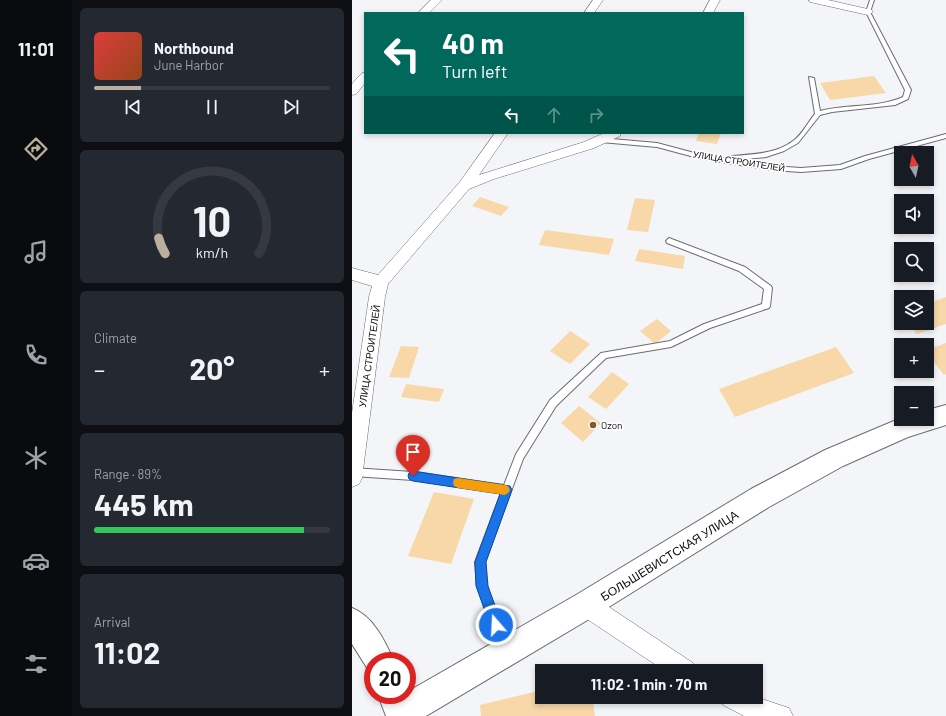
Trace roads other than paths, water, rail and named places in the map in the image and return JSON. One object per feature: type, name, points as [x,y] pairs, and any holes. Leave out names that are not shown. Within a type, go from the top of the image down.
[{"type":"street","points":[[424,12],[436,0]]},
{"type":"street","points":[[590,12],[598,0]]},
{"type":"street","points":[[709,12],[715,0]]},
{"type":"street","points":[[814,0],[868,12]]},
{"type":"street","points":[[352,91],[364,77]]},
{"type":"street","name":"УЛИЦА СТРОИТЕЛЕЙ","points":[[353,475],[376,304],[381,282],[464,186],[501,134]]},
{"type":"street","name":"УЛИЦА СТРОИТЕЛЕЙ","points":[[464,186],[489,176],[601,140],[614,134]]},
{"type":"street","points":[[352,274],[381,282]]},
{"type":"street","name":"БОЛЬШЕВИСТСКАЯ УЛИЦА","points":[[398,708],[586,606],[760,498],[834,458],[904,428],[946,414]]},
{"type":"street","points":[[586,606],[674,664]]},
{"type":"street","points":[[352,622],[364,636],[374,652]]},
{"type":"street","points":[[745,704],[780,716]]},
{"type":"lane","points":[[717,159],[766,155],[782,150],[796,142],[818,114],[832,110],[895,103],[906,98],[908,90],[868,12],[872,0]]},
{"type":"lane","points":[[811,78],[818,114]]},
{"type":"lane","name":"УЛИЦА СТРОИТЕЛЕЙ","points":[[601,140],[657,145],[717,159],[772,168],[801,170],[841,167],[867,157],[945,137]]},
{"type":"lane","points":[[505,651],[482,586],[480,562],[519,457],[553,403],[604,355],[671,344],[707,326],[766,306],[768,288],[742,269],[670,241]]},
{"type":"lane","points":[[353,475],[413,476],[507,490]]},
{"type":"place","name":"Ozon","points":[[593,425]]}]
